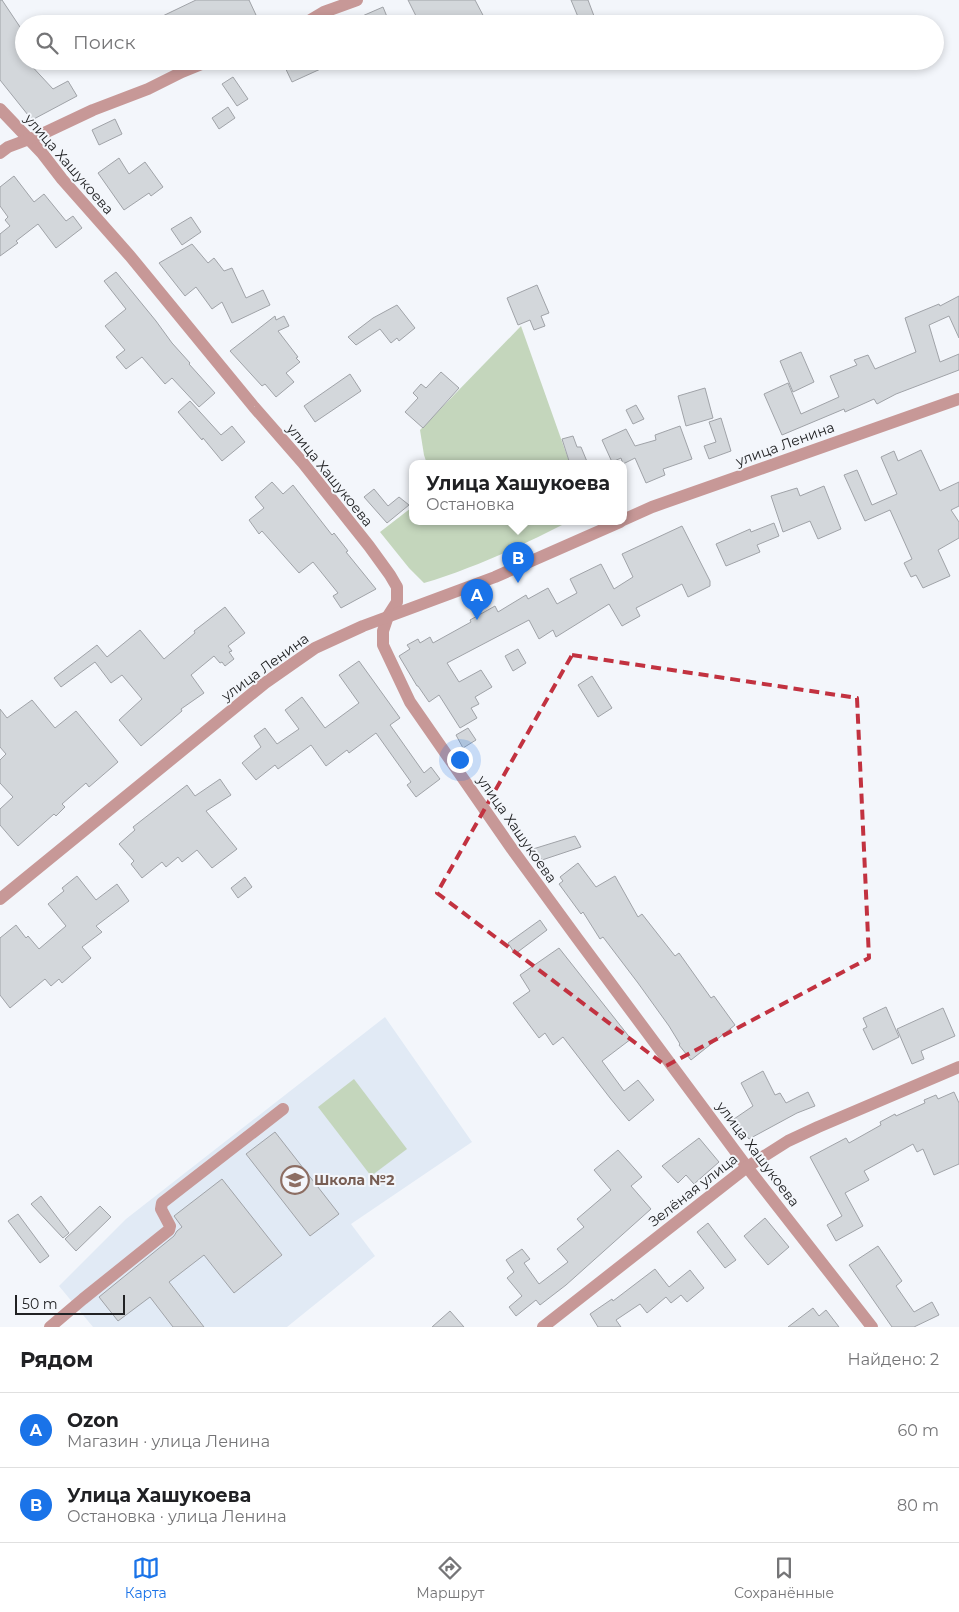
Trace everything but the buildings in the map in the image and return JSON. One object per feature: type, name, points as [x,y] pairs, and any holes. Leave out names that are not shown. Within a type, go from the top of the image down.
[{"type":"street","points":[[319,15],[357,0]]},
{"type":"street","points":[[0,153],[8,147],[93,110],[148,89],[187,70]]},
{"type":"street","name":"улица Хашукоева","points":[[0,109],[42,153],[62,179],[130,256],[369,546],[397,587],[397,602],[388,616],[383,631],[383,646],[410,702],[512,849],[746,1166],[872,1327]]},
{"type":"street","name":"улица Ленина","points":[[627,519],[670,501],[959,398]]},
{"type":"street","name":"улица Ленина","points":[[0,899],[286,667],[315,648],[338,636],[388,616],[495,577],[613,525]]},
{"type":"street","name":"Зелёная улица","points":[[543,1327],[746,1166],[810,1130],[959,1067]]},
{"type":"street","points":[[50,1327],[168,1230],[170,1226],[161,1209],[162,1203],[283,1109]]},
{"type":"highlighted area","points":[[572,655],[857,698],[869,958],[666,1066],[437,893]]},
{"type":"shaded area","name":"Школа №2","points":[[385,1017],[472,1142],[351,1224],[375,1256],[287,1327],[93,1327],[59,1286],[126,1219]]},
{"type":"green space","points":[[521,326],[569,460],[426,460],[420,430]]},
{"type":"green space","points":[[409,510],[409,525],[562,525],[497,556],[461,571],[424,583],[409,568],[380,532]]},
{"type":"green space","points":[[354,1079],[407,1149],[371,1176],[318,1107]]},
{"type":"place","name":"Улица Хашукоева","points":[[518,583]]},
{"type":"place","name":"Ozon","points":[[477,620]]},
{"type":"place","name":"Школа №2","points":[[295,1180]]}]
